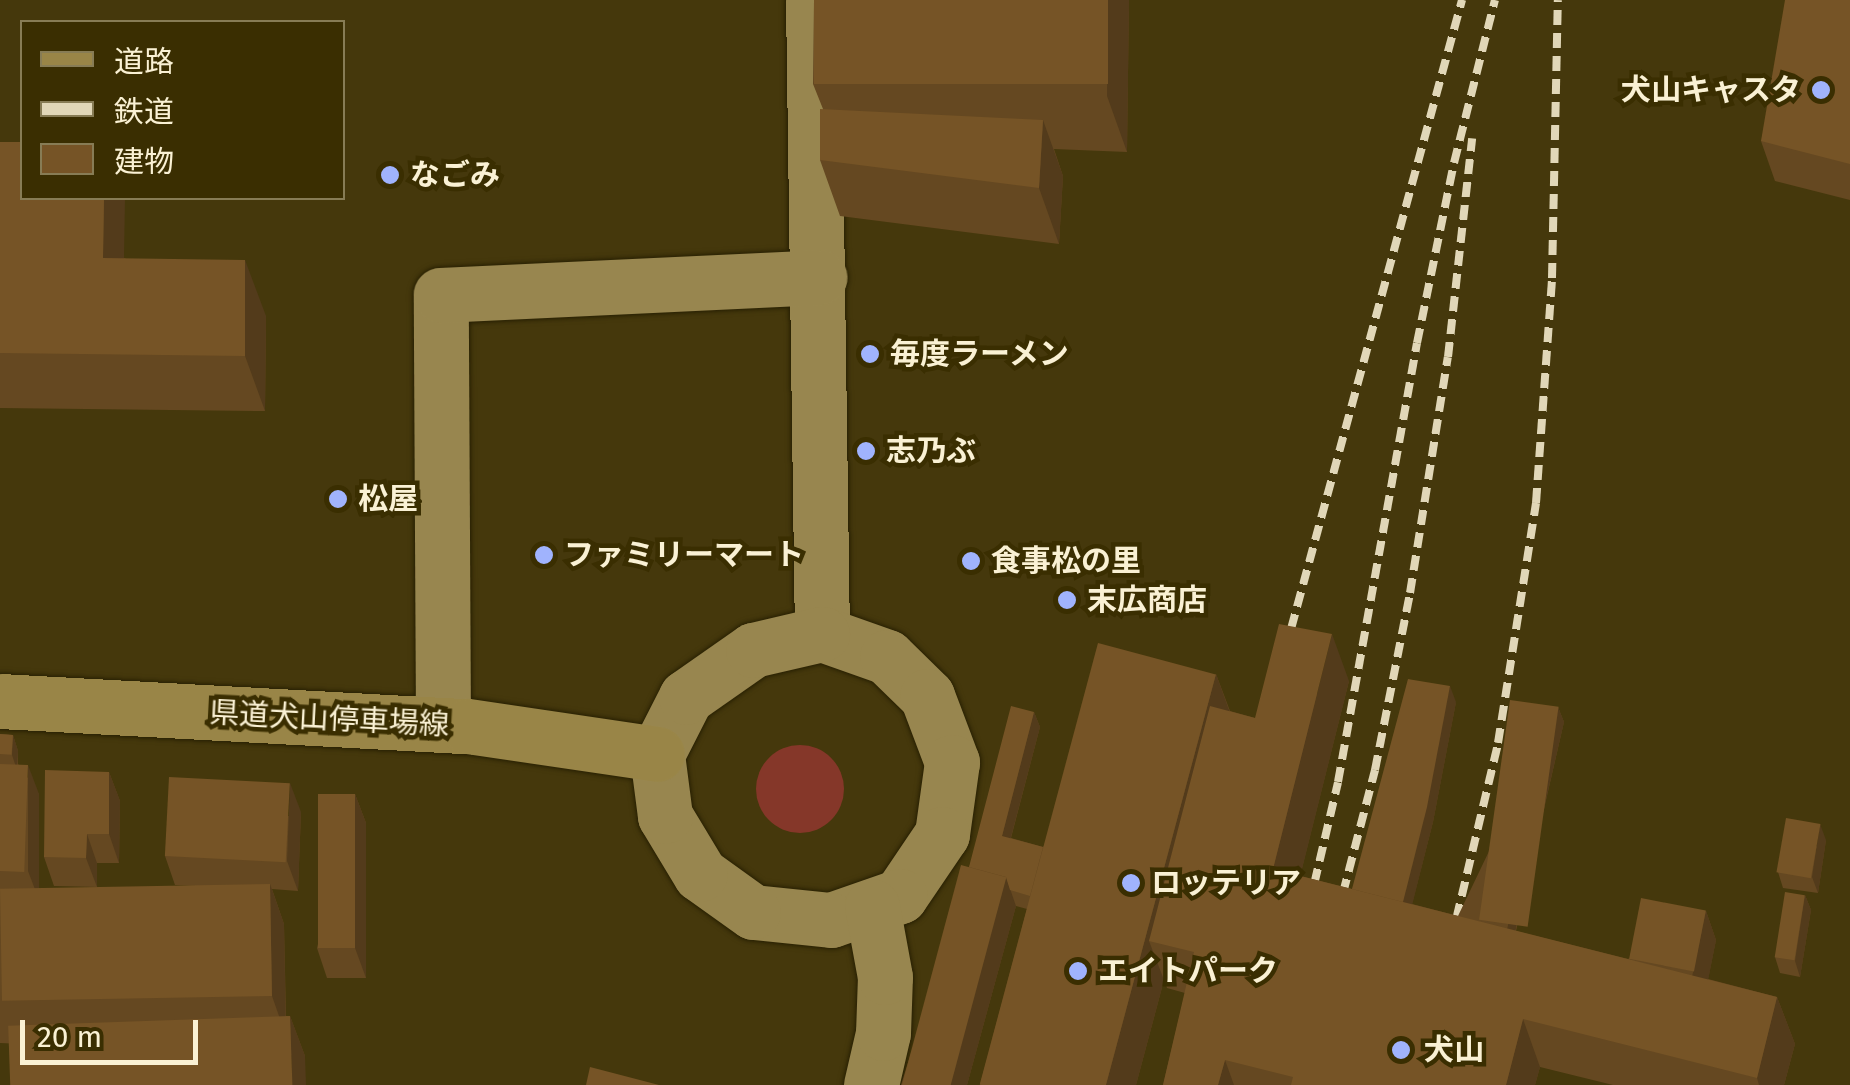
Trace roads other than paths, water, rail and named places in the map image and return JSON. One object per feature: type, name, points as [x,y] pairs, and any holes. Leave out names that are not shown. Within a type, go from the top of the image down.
[{"type":"main road","name":"県道犬山停車場線","points":[[0,701],[443,725],[656,754]]},
{"type":"street","points":[[813,0],[820,278],[822,634]]},
{"type":"street","points":[[443,725],[441,295],[820,278]]},
{"type":"street","points":[[822,634],[887,657],[927,696],[952,762],[942,834],[900,896],[831,920],[754,912],[700,874],[673,831],[664,816],[656,754],[686,697],[754,650],[822,634]]},
{"type":"street","points":[[871,1085],[883,1034],[885,977],[872,906]]},
{"type":"railway","points":[[1285,651],[1462,0]]},
{"type":"railway","points":[[1309,906],[1338,782],[1417,343],[1454,163],[1495,0]]},
{"type":"railway","points":[[1451,941],[1498,743],[1536,503],[1552,278],[1558,0]]},
{"type":"railway","points":[[1337,916],[1375,770],[1410,593],[1448,357],[1472,138]]},
{"type":"place","name":"犬山キャスタ","points":[[1821,90]]},
{"type":"place","name":"なごみ","points":[[390,175]]},
{"type":"place","name":"毎度ラーメン","points":[[870,354]]},
{"type":"place","name":"志乃ぶ","points":[[866,451]]},
{"type":"place","name":"松屋","points":[[338,499]]},
{"type":"place","name":"ファミリーマート","points":[[544,555]]},
{"type":"place","name":"食事松の里","points":[[971,561]]},
{"type":"place","name":"末広商店","points":[[1067,600]]},
{"type":"place","name":"ロッテリア","points":[[1131,883]]},
{"type":"place","name":"エイトパーク","points":[[1078,971]]},
{"type":"place","name":"犬山","points":[[1401,1050]]}]
